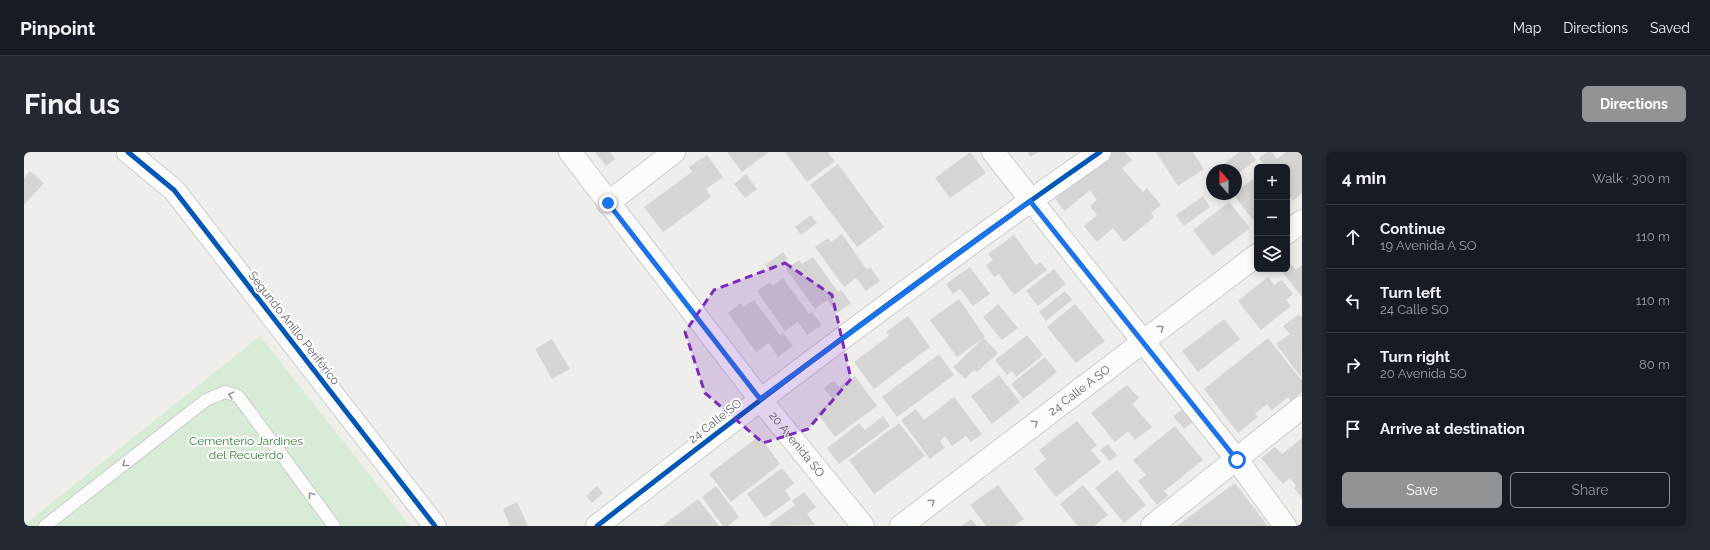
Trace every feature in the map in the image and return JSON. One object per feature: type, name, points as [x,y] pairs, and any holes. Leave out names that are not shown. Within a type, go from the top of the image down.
[{"type":"street","name":"Segundo Anillo Periférico","points":[[128,152],[174,190],[435,526]]},
{"type":"street","name":"20 Avenida SO","points":[[570,152],[760,399],[863,526]]},
{"type":"street","points":[[608,203],[674,152]]},
{"type":"street","points":[[993,152],[1030,201],[1237,460],[1285,526]]},
{"type":"street","name":"24 Calle SO","points":[[597,526],[760,399],[1030,201],[1100,152]]},
{"type":"street","points":[[1290,230],[1302,221]]},
{"type":"street","name":"24 Calle A SO","points":[[901,526],[1254,257]]},
{"type":"street","points":[[1152,526],[1302,407]]},
{"type":"lane","points":[[45,526],[206,400],[225,392],[238,396],[334,526]]},
{"type":"highlighted area","points":[[785,263],[832,295],[851,379],[808,429],[763,443],[705,393],[685,332],[714,290]]},
{"type":"green space","name":"Cementerio Jardines del Recuerdo","points":[[260,336],[410,526],[24,526],[24,525]]},
{"type":"building","points":[[595,152],[610,152],[615,159],[606,166]]},
{"type":"building","points":[[727,152],[769,152],[742,172]]},
{"type":"building","points":[[785,152],[829,152],[828,153],[835,161],[807,182]]},
{"type":"building","points":[[970,152],[986,173],[950,198],[935,178]]},
{"type":"building","points":[[1028,152],[1039,152],[1030,157]]},
{"type":"building","points":[[1106,152],[1125,152],[1132,160],[1122,168],[1143,192],[1147,188],[1161,205],[1151,213],[1154,217],[1124,242],[1113,228],[1097,242],[1084,226],[1097,215],[1090,206],[1097,200],[1090,190],[1065,211],[1053,196]]},
{"type":"building","points":[[1156,152],[1193,152],[1204,169],[1178,186]]},
{"type":"building","points":[[1239,152],[1250,152],[1256,160],[1242,170],[1242,164],[1224,164]]},
{"type":"building","points":[[1267,152],[1272,152],[1277,159],[1286,152],[1302,152],[1302,193],[1293,201],[1290,197],[1290,164],[1264,164],[1259,158]]},
{"type":"building","points":[[707,155],[723,177],[706,189],[711,197],[663,232],[644,207],[692,172],[689,167]]},
{"type":"building","points":[[838,164],[884,227],[857,247],[810,185]]},
{"type":"building","points":[[30,171],[44,183],[24,205],[24,178]]},
{"type":"building","points":[[746,174],[757,189],[745,198],[734,184]]},
{"type":"building","points":[[1254,178],[1254,221],[1238,200],[1242,200],[1242,187]]},
{"type":"building","points":[[1203,196],[1210,207],[1184,226],[1176,215]]},
{"type":"building","points":[[1229,202],[1250,228],[1213,256],[1193,230]]},
{"type":"building","points":[[811,215],[817,223],[801,235],[795,227]]},
{"type":"building","points":[[842,234],[867,270],[870,267],[880,281],[866,291],[856,278],[844,287],[815,247],[828,238],[831,242]]},
{"type":"building","points":[[1014,235],[1036,265],[1040,262],[1047,270],[1014,295],[999,274],[994,277],[986,265],[993,260],[988,254]]},
{"type":"building","points":[[783,252],[788,259],[770,272],[765,265]]},
{"type":"building","points":[[813,257],[838,292],[841,290],[851,303],[837,313],[827,300],[815,309],[786,269],[799,260],[802,264]]},
{"type":"building","points":[[1290,263],[1296,270],[1302,265],[1302,297],[1282,272],[1290,272]]},
{"type":"building","points":[[970,267],[990,294],[973,306],[960,289],[953,294],[946,284]]},
{"type":"building","points":[[1054,269],[1066,284],[1038,306],[1026,291]]},
{"type":"building","points":[[1268,277],[1274,285],[1282,280],[1293,294],[1286,300],[1291,306],[1261,330],[1238,301]]},
{"type":"building","points":[[783,278],[809,314],[812,312],[822,325],[807,335],[798,322],[785,331],[757,291],[770,282],[772,286]]},
{"type":"building","points":[[1065,291],[1072,300],[1046,321],[1039,312]]},
{"type":"building","points":[[959,299],[985,337],[957,357],[930,320]]},
{"type":"building","points":[[754,300],[780,335],[783,333],[793,346],[778,357],[769,343],[756,352],[728,313],[741,303],[743,307]]},
{"type":"building","points":[[998,304],[1018,328],[1002,340],[983,317]]},
{"type":"building","points":[[1075,304],[1105,341],[1076,363],[1047,327]]},
{"type":"building","points":[[1299,314],[1302,318],[1301,377],[1276,344],[1290,334],[1283,326]]},
{"type":"building","points":[[908,316],[930,347],[874,389],[854,362],[889,336],[886,332]]},
{"type":"building","points":[[1224,319],[1240,339],[1198,372],[1182,351]]},
{"type":"building","points":[[1027,335],[1043,355],[1016,377],[1012,371],[1007,375],[995,360]]},
{"type":"building","points":[[984,338],[998,353],[977,372],[974,370],[965,379],[953,367]]},
{"type":"building","points":[[1268,338],[1302,381],[1302,392],[1291,401],[1288,397],[1272,410],[1267,404],[1255,414],[1258,417],[1238,433],[1204,389]]},
{"type":"building","points":[[552,339],[570,369],[552,379],[535,349]]},
{"type":"building","points":[[939,354],[954,375],[897,417],[882,397]]},
{"type":"building","points":[[1045,357],[1057,372],[1023,399],[1011,384]]},
{"type":"building","points":[[999,375],[1020,402],[992,424],[971,396]]},
{"type":"building","points":[[855,376],[877,406],[835,437],[817,413],[833,400],[824,388],[834,381],[839,387]]},
{"type":"building","points":[[1127,385],[1139,398],[1132,404],[1152,427],[1135,440],[1128,431],[1115,442],[1091,413]]},
{"type":"building","points":[[954,397],[982,434],[971,442],[966,436],[952,446],[945,436],[940,441],[945,448],[930,459],[901,420],[916,409],[924,420]]},
{"type":"building","points":[[1182,409],[1193,422],[1184,429],[1173,416]]},
{"type":"building","points":[[883,416],[890,426],[839,464],[827,448],[859,423],[865,430]]},
{"type":"building","points":[[1077,421],[1097,445],[1091,450],[1101,462],[1056,497],[1034,469],[1046,459],[1039,450]]},
{"type":"building","points":[[899,423],[925,456],[874,494],[849,460]]},
{"type":"building","points":[[1175,426],[1203,460],[1164,491],[1168,496],[1157,505],[1138,481],[1146,475],[1133,460]]},
{"type":"building","points":[[759,436],[780,464],[731,502],[709,474]]},
{"type":"building","points":[[1302,438],[1302,498],[1294,488],[1296,486],[1290,478],[1283,484],[1261,458],[1275,447],[1282,454]]},
{"type":"building","points":[[1108,444],[1117,455],[1110,461],[1100,450]]},
{"type":"building","points":[[782,468],[794,483],[785,491],[791,499],[765,518],[747,494]]},
{"type":"building","points":[[1117,470],[1146,505],[1124,523],[1095,488]]},
{"type":"building","points":[[1235,483],[1268,526],[1177,526],[1197,511]]},
{"type":"building","points":[[998,485],[1024,519],[1014,526],[986,526],[970,505]]},
{"type":"building","points":[[1083,485],[1108,515],[1094,526],[1078,526],[1060,504]]},
{"type":"building","points":[[597,486],[603,493],[592,503],[586,496]]},
{"type":"building","points":[[716,486],[739,517],[728,526],[723,526],[702,497]]},
{"type":"building","points":[[804,492],[816,507],[807,514],[815,525],[771,526],[769,524],[795,505],[792,501]]},
{"type":"building","points":[[698,499],[719,526],[662,526]]},
{"type":"building","points":[[517,502],[528,526],[510,526],[503,509]]},
{"type":"building","points":[[971,519],[977,526],[962,526]]},
{"type":"cycle path","points":[[128,152],[174,190],[435,526]]},
{"type":"cycle path","points":[[597,526],[846,335],[972,242],[1100,152]]},
{"type":"route","points":[[608,203],[760,399],[1030,201],[1237,460]]}]
